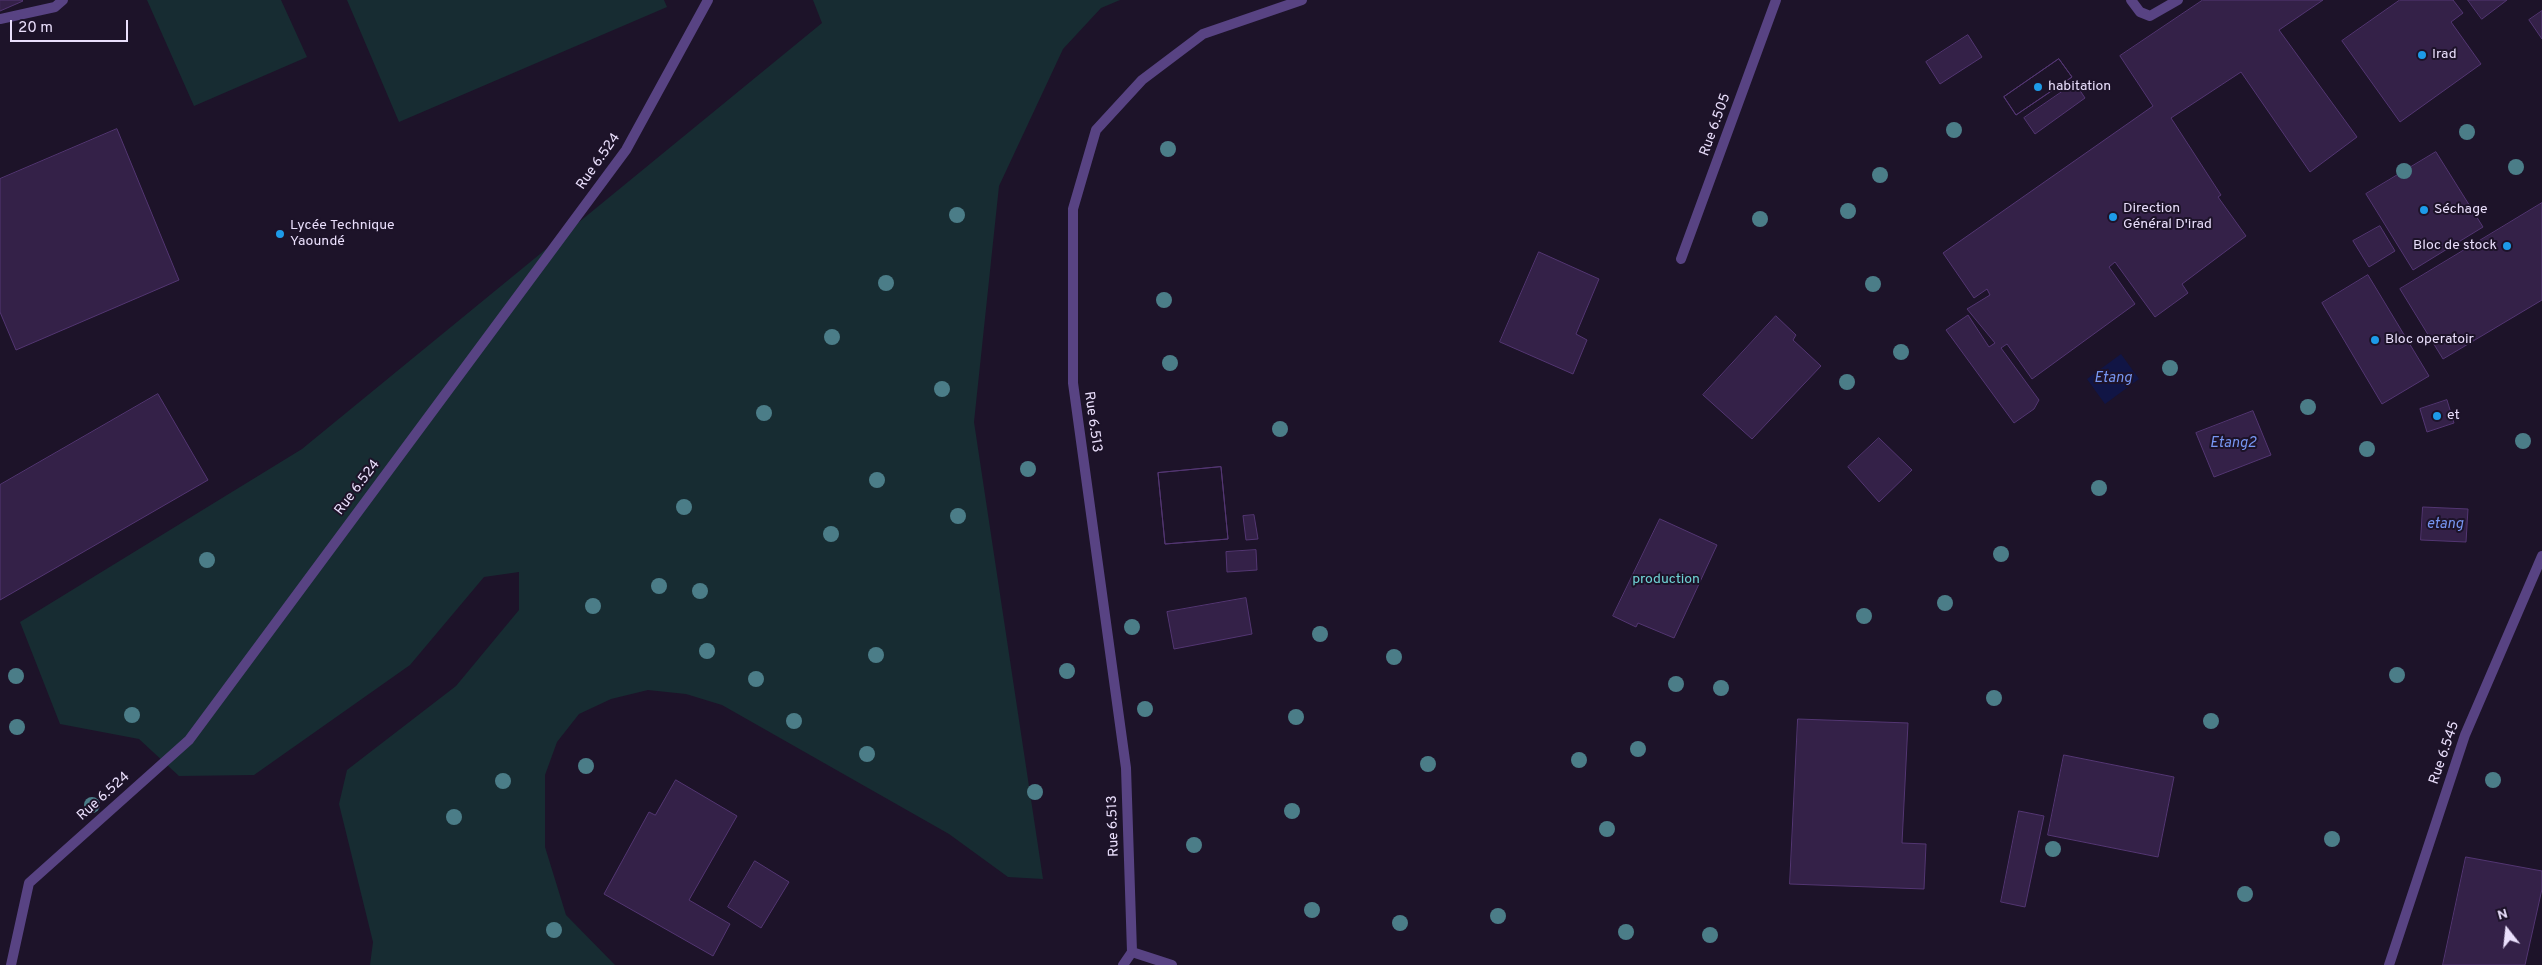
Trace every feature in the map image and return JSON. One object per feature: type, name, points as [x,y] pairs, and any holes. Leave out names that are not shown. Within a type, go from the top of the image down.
[{"type":"street","points":[[0,19],[63,0]]},
{"type":"street","name":"Rue 6.524","points":[[11,965],[29,883],[189,740],[626,150],[708,0]]},
{"type":"street","name":"Rue 6.513","points":[[1132,952],[1126,768],[1073,383],[1073,209],[1096,130],[1142,80],[1203,34],[1302,0]]},
{"type":"street","name":"Rue 6.505","points":[[1681,259],[1776,0]]},
{"type":"street","points":[[2131,0],[2140,12],[2150,16],[2178,0]]},
{"type":"street","name":"Rue 6.545","points":[[2389,965],[2465,735],[2542,556]]},
{"type":"street","points":[[1123,965],[1132,952],[1172,965]]},
{"type":"shaded area","points":[[147,0],[281,0],[307,57],[194,106]]},
{"type":"shaded area","points":[[347,0],[664,0],[667,7],[399,122]]},
{"type":"shaded area","points":[[813,0],[1120,0],[1101,8],[1063,49],[999,186],[974,422],[1043,879],[1008,877],[949,834],[722,705],[686,694],[648,690],[611,699],[579,714],[557,742],[545,775],[545,847],[566,915],[615,965],[370,965],[373,942],[339,804],[347,770],[456,686],[519,610],[519,572],[484,577],[410,665],[254,775],[179,776],[139,739],[60,724],[20,622],[302,449],[822,23]]},
{"type":"water","name":"Etang","points":[[2121,354],[2139,379],[2105,404],[2087,379]]},
{"type":"building","points":[[0,0],[22,0],[23,1],[0,11]]},
{"type":"building","name":"Direction Général D'irad","points":[[2203,0],[2323,0],[2279,30],[2357,137],[2310,172],[2241,72],[2171,118],[2221,195],[2218,197],[2246,236],[2182,284],[2188,293],[2155,317],[2115,262],[2109,267],[2135,304],[2032,379],[2007,344],[2001,348],[2039,400],[2034,409],[2014,423],[1946,330],[1968,315],[1989,347],[1995,343],[1967,309],[1990,295],[1987,289],[1974,298],[1943,253],[2153,106],[2120,56]]},
{"type":"building","points":[[2400,0],[2453,0],[2463,13],[2451,22],[2481,64],[2400,122],[2342,41]]},
{"type":"building","points":[[2468,0],[2507,0],[2482,19]]},
{"type":"building","points":[[2542,11],[2542,39],[2529,20]]},
{"type":"building","points":[[1968,35],[1982,57],[1940,84],[1926,62]]},
{"type":"building","name":"habitation","points":[[2059,59],[2072,77],[2016,115],[2004,97]]},
{"type":"building","name":"habitation","points":[[2059,59],[2072,77],[2016,115],[2004,97]]},
{"type":"building","points":[[2075,83],[2085,98],[2035,134],[2024,118]]},
{"type":"building","points":[[117,129],[179,280],[16,350],[0,312],[0,179]]},
{"type":"building","name":"Séchage","points":[[2436,152],[2483,227],[2413,270],[2366,194]]},
{"type":"building","name":"Bloc de stock","points":[[2542,203],[2542,300],[2443,359],[2400,289]]},
{"type":"building","points":[[2380,226],[2395,251],[2369,267],[2353,241]]},
{"type":"building","points":[[1539,252],[1599,279],[1576,334],[1587,340],[1573,374],[1500,342]]},
{"type":"building","name":"Bloc operatoir","points":[[2368,275],[2429,376],[2382,404],[2322,303]]},
{"type":"building","points":[[1776,316],[1796,335],[1793,340],[1821,366],[1752,439],[1703,395]]},
{"type":"building","points":[[158,394],[208,480],[0,600],[0,485]]},
{"type":"building","name":"et","points":[[2447,400],[2454,423],[2427,432],[2420,409]]},
{"type":"building","name":"Etang2","points":[[2253,411],[2271,455],[2214,477],[2196,433]]},
{"type":"building","points":[[1879,438],[1912,470],[1879,502],[1848,467]]},
{"type":"building","points":[[1221,467],[1228,539],[1165,544],[1158,473]]},
{"type":"building","points":[[1221,467],[1228,539],[1165,544],[1158,473]]},
{"type":"building","name":"etang","points":[[2423,507],[2468,509],[2466,542],[2421,540]]},
{"type":"building","points":[[1254,515],[1258,539],[1246,540],[1243,516]]},
{"type":"building","name":"production","points":[[1660,519],[1717,545],[1674,638],[1638,623],[1636,627],[1613,616]]},
{"type":"building","points":[[1256,550],[1257,570],[1227,572],[1226,552]]},
{"type":"building","points":[[1246,598],[1252,634],[1174,649],[1167,612]]},
{"type":"building","points":[[1798,719],[1908,723],[1902,843],[1926,844],[1924,889],[1790,884]]},
{"type":"building","points":[[2064,755],[2174,777],[2158,857],[2048,835]]},
{"type":"building","points":[[676,780],[737,816],[689,900],[730,924],[713,956],[604,894],[649,812],[655,815]]},
{"type":"building","points":[[2019,811],[2044,816],[2025,907],[2001,902]]},
{"type":"building","points":[[2466,857],[2542,871],[2542,889],[2525,965],[2443,965]]},
{"type":"building","points":[[755,861],[789,882],[761,928],[728,907]]},
{"type":"place","name":"Irad","points":[[2422,55]]},
{"type":"place","name":"habitation","points":[[2038,87]]},
{"type":"place","name":"Séchage","points":[[2424,210]]},
{"type":"place","name":"Direction Général D'irad","points":[[2113,217]]},
{"type":"place","name":"Lycée Technique Yaoundé","points":[[280,234]]},
{"type":"place","name":"Bloc de stock","points":[[2507,246]]},
{"type":"place","name":"Bloc operatoir","points":[[2375,340]]},
{"type":"place","name":"et","points":[[2437,416]]}]
